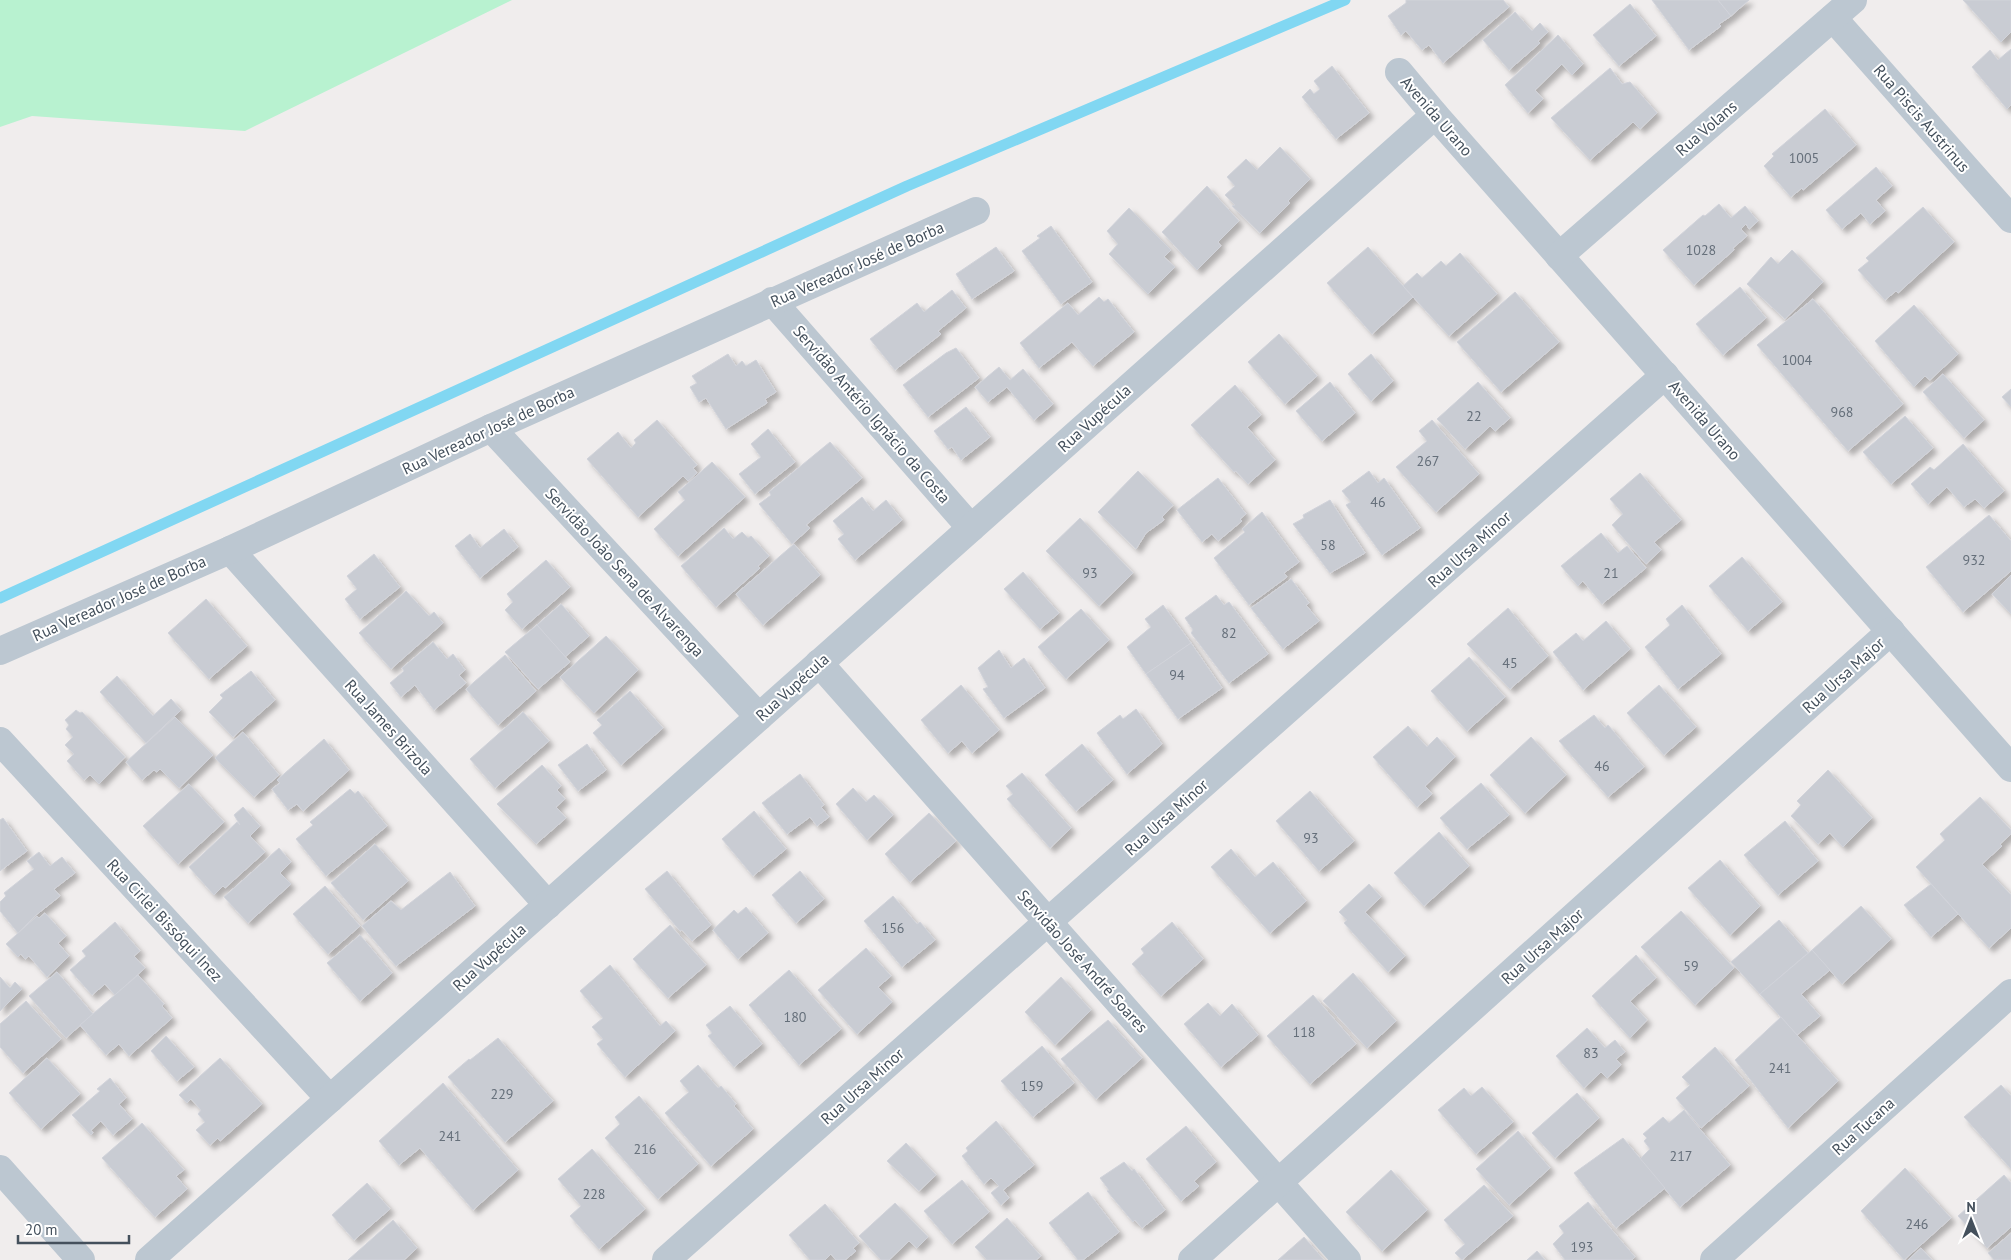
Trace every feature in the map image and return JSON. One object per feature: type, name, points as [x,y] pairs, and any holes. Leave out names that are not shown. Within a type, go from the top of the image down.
[{"type":"street","name":"Rua Piscis Austrinus","points":[[1843,9],[2011,219]]},
{"type":"street","name":"Rua Volans","points":[[1559,256],[1843,9]]},
{"type":"street","name":"Avenida Urano","points":[[1399,72],[2011,768]]},
{"type":"street","name":"Rua Vupécula","points":[[149,1260],[1435,115]]},
{"type":"street","name":"Rua Vereador José de Borba","points":[[0,651],[230,550],[490,428],[976,211]]},
{"type":"street","name":"Servidão Antério Ignácio da Costa","points":[[772,301],[971,528]]},
{"type":"street","name":"Rua Ursa Minor","points":[[666,1260],[1665,375]]},
{"type":"street","name":"Servidão João Sena de Alvarenga","points":[[490,428],[759,716]]},
{"type":"street","name":"Rua James Brizola","points":[[230,550],[548,905]]},
{"type":"street","name":"Rua Ursa Major","points":[[1192,1260],[1280,1183],[1891,631]]},
{"type":"street","name":"Servidão José André Soares","points":[[819,663],[1348,1260]]},
{"type":"street","name":"Rua Cirlei Bissóqui Inez","points":[[0,741],[330,1099]]},
{"type":"street","name":"Rua Tucana","points":[[1714,1260],[2011,993]]},
{"type":"street","points":[[0,1169],[81,1260]]},
{"type":"green space","points":[[0,0],[512,0],[245,131],[32,116],[0,127]]},
{"type":"building","points":[[1406,0],[1503,0],[1509,7],[1443,63],[1429,45],[1422,50],[1406,31],[1401,35],[1388,16],[1406,3]]},
{"type":"building","points":[[1652,0],[1718,0],[1731,16],[1689,50]]},
{"type":"building","points":[[1718,0],[1749,0],[1731,16]]},
{"type":"building","points":[[1963,0],[2011,0],[2011,32],[2001,42]]},
{"type":"building","points":[[1630,4],[1656,36],[1619,66],[1593,35]]},
{"type":"building","points":[[1515,12],[1532,31],[1540,23],[1548,32],[1538,41],[1540,43],[1509,70],[1483,40]]},
{"type":"building","points":[[1558,35],[1583,64],[1572,75],[1562,64],[1535,90],[1543,99],[1528,113],[1505,85]]},
{"type":"building","points":[[2011,49],[2011,105],[2007,109],[1972,67],[1990,50],[1998,60]]},
{"type":"building","points":[[1332,66],[1369,113],[1336,139],[1302,97],[1310,89],[1314,94],[1320,89],[1314,81]]},
{"type":"building","points":[[1610,68],[1622,84],[1630,82],[1657,113],[1640,129],[1633,122],[1590,160],[1551,118]]},
{"type":"building","points":[[1825,109],[1856,145],[1803,190],[1802,188],[1791,197],[1764,166],[1774,156],[1772,154]]},
{"type":"building","points":[[1280,147],[1310,179],[1288,201],[1290,203],[1260,233],[1232,206],[1235,205],[1225,195],[1235,186],[1227,177],[1246,159],[1257,170]]},
{"type":"building","points":[[1876,167],[1892,186],[1876,200],[1885,211],[1870,224],[1861,213],[1842,229],[1826,210]]},
{"type":"building","points":[[1207,186],[1239,221],[1218,242],[1221,246],[1197,270],[1162,232]]},
{"type":"building","points":[[1719,204],[1731,218],[1745,206],[1758,221],[1749,229],[1746,224],[1741,229],[1747,236],[1694,285],[1663,250],[1703,215],[1705,216]]},
{"type":"building","points":[[1923,207],[1954,242],[1898,293],[1896,291],[1885,300],[1858,270],[1869,261],[1866,258]]},
{"type":"building","points":[[1129,208],[1171,250],[1164,257],[1175,267],[1148,294],[1109,254],[1118,244],[1107,231]]},
{"type":"building","points":[[1051,226],[1092,282],[1061,304],[1022,251],[1040,238],[1037,236]]},
{"type":"building","points":[[996,247],[1014,271],[972,299],[956,274]]},
{"type":"building","points":[[1368,247],[1413,297],[1372,334],[1327,283]]},
{"type":"building","points":[[1792,250],[1823,282],[1785,319],[1747,284],[1771,257],[1778,264]]},
{"type":"building","points":[[1460,253],[1497,294],[1449,336],[1403,286],[1417,273],[1422,278],[1441,261],[1446,266]]},
{"type":"building","points":[[1740,287],[1766,318],[1723,355],[1696,324]]},
{"type":"building","points":[[952,290],[966,308],[938,331],[941,334],[895,370],[870,339],[917,303],[924,312]]},
{"type":"building","points":[[1515,292],[1559,342],[1501,392],[1457,342]]},
{"type":"building","points":[[1099,297],[1104,302],[1108,299],[1134,332],[1093,366],[1072,342],[1039,368],[1020,343],[1068,303],[1078,315]]},
{"type":"building","points":[[1813,299],[1903,404],[1848,451],[1757,345]]},
{"type":"building","points":[[1914,305],[1958,354],[1930,380],[1925,376],[1914,387],[1875,341]]},
{"type":"building","points":[[1279,334],[1317,376],[1285,404],[1248,362]]},
{"type":"building","points":[[956,348],[979,378],[928,417],[903,385],[946,353]]},
{"type":"building","points":[[728,354],[736,366],[742,361],[746,366],[756,360],[776,392],[765,399],[767,403],[726,429],[706,398],[699,402],[690,387],[697,383],[692,376]]},
{"type":"building","points":[[1371,354],[1393,381],[1371,401],[1348,374]]},
{"type":"building","points":[[999,367],[1010,380],[1023,369],[1053,404],[1034,420],[1007,387],[988,402],[975,387]]},
{"type":"building","points":[[1943,374],[1984,420],[1964,438],[1923,392]]},
{"type":"building","points":[[1330,382],[1355,413],[1322,441],[1296,411]]},
{"type":"building","points":[[1478,382],[1510,418],[1495,431],[1490,426],[1465,449],[1437,419]]},
{"type":"building","points":[[1235,385],[1261,415],[1247,427],[1275,460],[1248,484],[1236,471],[1234,472],[1191,425]]},
{"type":"building","points":[[2011,389],[2011,407],[2002,397]]},
{"type":"building","points":[[966,407],[990,437],[961,460],[952,447],[948,449],[934,431]]},
{"type":"building","points":[[1905,416],[1933,448],[1891,484],[1863,452]]},
{"type":"building","points":[[657,420],[697,465],[693,468],[697,473],[688,481],[683,476],[638,517],[587,459],[618,432],[631,448],[636,443],[634,440]]},
{"type":"building","points":[[1432,420],[1479,474],[1436,512],[1396,467],[1427,441],[1419,431]]},
{"type":"building","points":[[768,429],[795,462],[755,494],[739,474],[761,457],[751,444]]},
{"type":"building","points":[[830,442],[862,478],[806,525],[810,528],[792,544],[759,504],[771,495],[769,492]]},
{"type":"building","points":[[1963,444],[2004,491],[1984,508],[1975,499],[1964,507],[1947,487],[1928,504],[1911,484],[1930,467],[1934,470]]},
{"type":"building","points":[[712,462],[745,497],[678,556],[654,529],[685,500],[678,492]]},
{"type":"building","points":[[1138,471],[1173,505],[1162,517],[1164,520],[1146,533],[1136,549],[1098,512]]},
{"type":"building","points":[[1369,471],[1378,483],[1384,478],[1420,528],[1382,555],[1346,505],[1351,502],[1342,491]]},
{"type":"building","points":[[1640,473],[1681,520],[1654,542],[1661,550],[1646,564],[1612,525],[1623,514],[1610,499]]},
{"type":"building","points":[[1218,478],[1246,514],[1240,519],[1242,521],[1218,541],[1212,534],[1202,542],[1177,510]]},
{"type":"building","points":[[862,497],[873,511],[886,500],[902,520],[855,560],[838,539],[844,534],[833,521]]},
{"type":"building","points":[[1330,500],[1365,553],[1330,573],[1293,524],[1304,518],[1303,515]]},
{"type":"building","points":[[1262,512],[1299,562],[1284,573],[1287,577],[1249,605],[1214,558],[1245,532],[1242,529]]},
{"type":"building","points":[[1989,515],[2011,541],[2011,571],[1963,612],[1926,567]]},
{"type":"building","points":[[1080,518],[1133,573],[1099,606],[1046,551]]},
{"type":"building","points":[[724,528],[733,539],[742,532],[748,538],[751,536],[769,556],[758,566],[760,568],[716,607],[681,566]]},
{"type":"building","points":[[504,529],[518,547],[480,578],[455,546],[470,534],[480,548]]},
{"type":"building","points":[[1601,533],[1618,553],[1627,546],[1646,568],[1602,604],[1583,581],[1578,586],[1561,566]]},
{"type":"building","points":[[794,544],[820,575],[763,625],[736,594]]},
{"type":"building","points":[[374,554],[400,587],[360,619],[345,599],[357,589],[347,576]]},
{"type":"building","points":[[1742,557],[1782,602],[1748,631],[1709,586]]},
{"type":"building","points":[[546,560],[570,587],[522,629],[505,610],[513,602],[507,594]]},
{"type":"building","points":[[1023,572],[1059,613],[1040,629],[1004,589]]},
{"type":"building","points":[[2011,575],[2011,614],[1992,594]]},
{"type":"building","points":[[1291,579],[1309,603],[1306,605],[1319,621],[1283,649],[1251,608]]},
{"type":"building","points":[[406,591],[429,616],[434,612],[443,623],[391,669],[359,633]]},
{"type":"building","points":[[1216,595],[1224,605],[1229,602],[1268,654],[1229,683],[1191,633],[1193,630],[1185,618]]},
{"type":"building","points":[[206,599],[247,646],[209,679],[168,633]]},
{"type":"building","points":[[561,604],[589,636],[565,657],[537,625]]},
{"type":"building","points":[[1163,605],[1191,643],[1146,674],[1127,647],[1151,627],[1145,619]]},
{"type":"building","points":[[1682,605],[1721,654],[1678,689],[1645,647],[1670,625],[1666,619]]},
{"type":"building","points":[[1508,608],[1548,656],[1510,689],[1467,644]]},
{"type":"building","points":[[1081,609],[1109,640],[1066,679],[1038,647]]},
{"type":"building","points":[[1606,621],[1630,649],[1583,690],[1553,652],[1576,633],[1583,641]]},
{"type":"building","points":[[537,625],[570,662],[538,689],[505,652]]},
{"type":"building","points":[[606,636],[638,670],[594,713],[560,677]]},
{"type":"building","points":[[433,642],[447,659],[453,654],[465,670],[459,675],[466,683],[434,710],[415,685],[401,697],[390,683],[404,671],[402,668]]},
{"type":"building","points":[[1191,643],[1222,688],[1178,719],[1146,674]]},
{"type":"building","points":[[999,650],[1011,668],[1024,658],[1045,688],[1004,718],[983,689],[988,687],[978,668]]},
{"type":"building","points":[[505,655],[536,691],[498,725],[466,689]]},
{"type":"building","points":[[1469,657],[1505,697],[1467,731],[1431,691]]},
{"type":"building","points":[[251,671],[275,700],[233,737],[209,712],[223,698],[220,695]]},
{"type":"building","points":[[117,676],[153,716],[171,699],[181,710],[146,743],[100,692]]},
{"type":"building","points":[[961,685],[999,730],[972,753],[962,741],[948,753],[921,720]]},
{"type":"building","points":[[1659,685],[1696,727],[1664,755],[1627,713]]},
{"type":"building","points":[[630,691],[663,728],[621,765],[593,733],[602,725],[597,720]]},
{"type":"building","points":[[1136,709],[1162,744],[1127,774],[1097,733],[1120,715],[1123,719]]},
{"type":"building","points":[[76,710],[80,713],[82,712],[125,757],[99,784],[90,775],[84,780],[67,761],[74,754],[65,745],[73,737],[66,729],[69,725],[65,720]]},
{"type":"building","points":[[523,712],[549,741],[495,788],[470,759]]},
{"type":"building","points":[[1594,715],[1605,728],[1608,725],[1644,767],[1608,797],[1559,741]]},
{"type":"building","points":[[175,717],[213,755],[179,788],[160,769],[157,772],[154,770],[142,780],[126,762]]},
{"type":"building","points":[[1408,726],[1427,747],[1437,737],[1455,757],[1425,786],[1432,794],[1417,807],[1373,757]]},
{"type":"building","points":[[243,732],[279,775],[254,797],[215,758]]},
{"type":"building","points":[[1531,737],[1566,775],[1525,813],[1490,775]]},
{"type":"building","points":[[324,739],[349,770],[303,811],[297,804],[288,810],[272,789],[280,783],[277,780]]},
{"type":"building","points":[[587,744],[606,770],[578,791],[558,765]]},
{"type":"building","points":[[1082,744],[1113,780],[1076,811],[1045,775]]},
{"type":"building","points":[[542,765],[561,786],[557,790],[565,799],[556,807],[566,818],[536,844],[497,804]]},
{"type":"building","points":[[1828,770],[1872,818],[1843,847],[1830,833],[1818,844],[1791,816],[1801,805],[1797,801]]},
{"type":"building","points":[[1022,773],[1071,828],[1050,848],[1007,799],[1013,794],[1006,786]]},
{"type":"building","points":[[800,774],[824,805],[821,807],[829,817],[817,826],[810,817],[787,834],[762,803]]},
{"type":"building","points":[[1481,783],[1509,815],[1467,849],[1440,818]]},
{"type":"building","points":[[189,784],[224,822],[178,864],[143,826]]},
{"type":"building","points":[[853,788],[866,802],[874,795],[893,815],[867,840],[836,804]]},
{"type":"building","points":[[350,789],[355,794],[358,791],[387,826],[326,876],[296,839],[313,825],[310,822]]},
{"type":"building","points":[[1310,791],[1354,841],[1319,871],[1276,821]]},
{"type":"building","points":[[1980,797],[2011,830],[2011,834],[2000,844],[2002,846],[1982,864],[2011,895],[2011,928],[1989,948],[1916,867],[1945,840],[1940,834]]},
{"type":"building","points":[[243,807],[260,826],[250,836],[265,852],[225,888],[223,886],[214,895],[189,867],[237,822],[240,825],[234,815]]},
{"type":"building","points":[[754,811],[786,849],[753,876],[722,839]]},
{"type":"building","points":[[929,813],[956,841],[910,882],[885,854]]},
{"type":"building","points":[[3,818],[27,851],[0,871],[0,820]]},
{"type":"building","points":[[1785,821],[1818,861],[1778,895],[1744,855]]},
{"type":"building","points":[[1439,832],[1469,866],[1424,906],[1394,873]]},
{"type":"building","points":[[375,844],[408,881],[363,920],[331,883]]},
{"type":"building","points":[[279,848],[291,862],[280,873],[291,884],[248,923],[224,897]]},
{"type":"building","points":[[1231,849],[1255,877],[1273,862],[1306,901],[1270,933],[1211,867]]},
{"type":"building","points":[[39,852],[50,866],[62,857],[75,873],[54,889],[60,896],[36,915],[18,933],[0,911],[0,902],[6,896],[4,893],[34,869],[27,861]]},
{"type":"building","points":[[1720,860],[1760,906],[1730,935],[1688,888]]},
{"type":"building","points":[[667,871],[711,925],[692,941],[682,930],[680,931],[645,889]]},
{"type":"building","points":[[800,871],[824,899],[796,923],[772,895]]},
{"type":"building","points":[[450,872],[475,906],[396,966],[362,926],[391,901],[401,910]]},
{"type":"building","points":[[1369,884],[1381,897],[1365,912],[1405,956],[1388,972],[1344,923],[1347,920],[1339,912]]},
{"type":"building","points":[[1931,884],[1958,914],[1931,937],[1904,905]]},
{"type":"building","points":[[325,886],[360,926],[328,954],[293,914]]},
{"type":"building","points":[[893,896],[917,924],[920,922],[935,940],[902,967],[864,921]]},
{"type":"building","points":[[1861,906],[1891,939],[1842,984],[1812,950]]},
{"type":"building","points":[[746,907],[768,933],[738,959],[713,930],[734,910],[738,914]]},
{"type":"building","points":[[1681,911],[1734,968],[1695,1005],[1641,947]]},
{"type":"building","points":[[45,913],[66,936],[58,943],[69,956],[47,977],[29,956],[25,959],[21,954],[18,957],[6,944],[37,916],[39,918]]},
{"type":"building","points":[[1779,920],[1808,953],[1760,994],[1731,962]]},
{"type":"building","points":[[115,922],[140,951],[134,956],[145,968],[115,995],[105,984],[92,995],[70,970],[86,956],[82,951]]},
{"type":"building","points":[[1172,922],[1203,959],[1161,996],[1132,964],[1144,953],[1141,949]]},
{"type":"building","points":[[670,925],[706,965],[668,998],[633,959]]},
{"type":"building","points":[[360,935],[392,973],[360,1001],[327,963]]},
{"type":"building","points":[[866,948],[891,976],[878,987],[892,1002],[857,1034],[818,990]]},
{"type":"building","points":[[1812,950],[1830,970],[1801,994],[1820,1016],[1797,1035],[1760,994]]},
{"type":"building","points":[[1636,955],[1656,978],[1630,1001],[1647,1020],[1630,1038],[1592,996]]},
{"type":"building","points":[[610,965],[660,1026],[666,1021],[675,1031],[625,1077],[597,1044],[603,1039],[592,1027],[603,1018],[580,991]]},
{"type":"building","points":[[789,970],[841,1029],[799,1065],[749,1005]]},
{"type":"building","points":[[57,972],[93,1014],[66,1038],[29,996]]},
{"type":"building","points":[[1353,973],[1396,1021],[1367,1048],[1323,1001]]},
{"type":"building","points":[[138,975],[164,1004],[162,1006],[172,1018],[129,1056],[119,1044],[106,1055],[80,1025]]},
{"type":"building","points":[[0,977],[10,988],[15,982],[22,989],[0,1011]]},
{"type":"building","points":[[1061,977],[1091,1010],[1055,1045],[1025,1012]]},
{"type":"building","points":[[1313,995],[1356,1044],[1310,1084],[1267,1036]]},
{"type":"building","points":[[26,1001],[61,1039],[23,1073],[0,1047],[0,1024]]},
{"type":"building","points":[[1208,1003],[1220,1016],[1232,1004],[1258,1035],[1221,1067],[1184,1024]]},
{"type":"building","points":[[730,1006],[762,1044],[734,1067],[708,1036],[712,1033],[706,1025]]},
{"type":"building","points":[[1781,1017],[1838,1081],[1788,1128],[1735,1060]]},
{"type":"building","points":[[1108,1020],[1142,1058],[1096,1099],[1061,1059]]},
{"type":"building","points":[[1587,1028],[1605,1048],[1615,1040],[1625,1052],[1616,1059],[1621,1065],[1607,1078],[1601,1072],[1584,1088],[1556,1056]]},
{"type":"building","points":[[166,1036],[194,1067],[177,1081],[151,1051]]},
{"type":"building","points":[[498,1038],[553,1101],[505,1142],[448,1077]]},
{"type":"building","points":[[1042,1046],[1074,1083],[1033,1117],[1001,1081]]},
{"type":"building","points":[[1715,1047],[1749,1086],[1701,1128],[1676,1098],[1690,1085],[1682,1077]]},
{"type":"building","points":[[47,1058],[80,1094],[41,1129],[9,1093]]},
{"type":"building","points":[[220,1058],[262,1104],[220,1141],[218,1138],[210,1145],[196,1130],[205,1122],[198,1114],[201,1110],[191,1099],[187,1103],[179,1095]]},
{"type":"building","points":[[698,1065],[718,1088],[721,1086],[736,1104],[734,1106],[753,1129],[711,1166],[665,1113],[689,1092],[680,1081]]},
{"type":"building","points":[[110,1078],[126,1098],[119,1104],[132,1119],[113,1135],[101,1121],[91,1130],[93,1133],[91,1135],[72,1115],[100,1091],[97,1089]]},
{"type":"building","points":[[443,1083],[518,1170],[473,1210],[420,1148],[399,1165],[379,1141]]},
{"type":"building","points":[[2001,1085],[2011,1096],[2011,1169],[1964,1117]]},
{"type":"building","points":[[1482,1087],[1513,1122],[1476,1154],[1438,1110],[1464,1088],[1471,1096]]},
{"type":"building","points":[[1577,1093],[1599,1118],[1555,1158],[1532,1133]]},
{"type":"building","points":[[639,1096],[698,1164],[658,1199],[605,1138],[620,1124],[615,1117]]},
{"type":"building","points":[[1684,1110],[1730,1165],[1680,1207],[1640,1159],[1650,1149],[1644,1141],[1647,1138],[1643,1134],[1663,1117],[1669,1123]]},
{"type":"building","points":[[996,1121],[1034,1165],[1003,1190],[1009,1198],[1001,1205],[991,1193],[999,1186],[991,1178],[984,1184],[962,1156],[968,1151],[966,1148]]},
{"type":"building","points":[[142,1123],[184,1170],[176,1176],[187,1189],[155,1217],[102,1158]]},
{"type":"building","points":[[1186,1126],[1216,1162],[1194,1181],[1199,1186],[1181,1201],[1146,1159]]},
{"type":"building","points":[[1518,1131],[1550,1168],[1509,1205],[1476,1169]]},
{"type":"building","points":[[1623,1138],[1665,1188],[1616,1228],[1574,1173]]},
{"type":"building","points":[[906,1143],[936,1175],[919,1191],[887,1161]]},
{"type":"building","points":[[592,1149],[645,1209],[599,1249],[570,1216],[581,1206],[558,1179]]},
{"type":"building","points":[[1124,1162],[1132,1171],[1134,1169],[1165,1210],[1142,1228],[1135,1220],[1133,1222],[1107,1191],[1109,1190],[1100,1178]]},
{"type":"building","points":[[1905,1168],[1951,1218],[1904,1260],[1861,1211]]},
{"type":"building","points":[[1391,1170],[1427,1210],[1382,1251],[1346,1212]]},
{"type":"building","points":[[2004,1175],[2011,1183],[2011,1227],[1987,1248],[1958,1216]]},
{"type":"building","points":[[962,1180],[989,1212],[952,1244],[924,1211]]},
{"type":"building","points":[[367,1183],[390,1209],[354,1240],[332,1215]]},
{"type":"building","points":[[1484,1185],[1513,1216],[1462,1260],[1455,1253],[1465,1244],[1444,1220]]},
{"type":"building","points":[[1088,1192],[1119,1232],[1083,1260],[1078,1260],[1049,1223]]},
{"type":"building","points":[[1588,1202],[1635,1257],[1632,1260],[1565,1260],[1553,1244],[1564,1233],[1559,1226]]},
{"type":"building","points":[[895,1203],[928,1237],[917,1248],[909,1241],[889,1260],[881,1260],[859,1236]]},
{"type":"building","points":[[825,1204],[859,1243],[853,1248],[856,1251],[845,1260],[836,1260],[831,1254],[825,1260],[810,1260],[789,1235]]},
{"type":"building","points":[[1007,1218],[1041,1256],[1036,1260],[987,1260],[975,1247]]},
{"type":"building","points":[[393,1220],[417,1248],[404,1260],[348,1260]]},
{"type":"building","points":[[2011,1233],[2011,1260],[1994,1260],[1988,1253]]},
{"type":"building","points":[[1304,1237],[1324,1260],[1278,1260]]},
{"type":"building","points":[[1921,1248],[1932,1260],[1908,1260]]},
{"type":"building","points":[[1537,1251],[1545,1260],[1527,1260]]},
{"type":"waterway","points":[[0,598],[907,186],[1345,0]]}]
